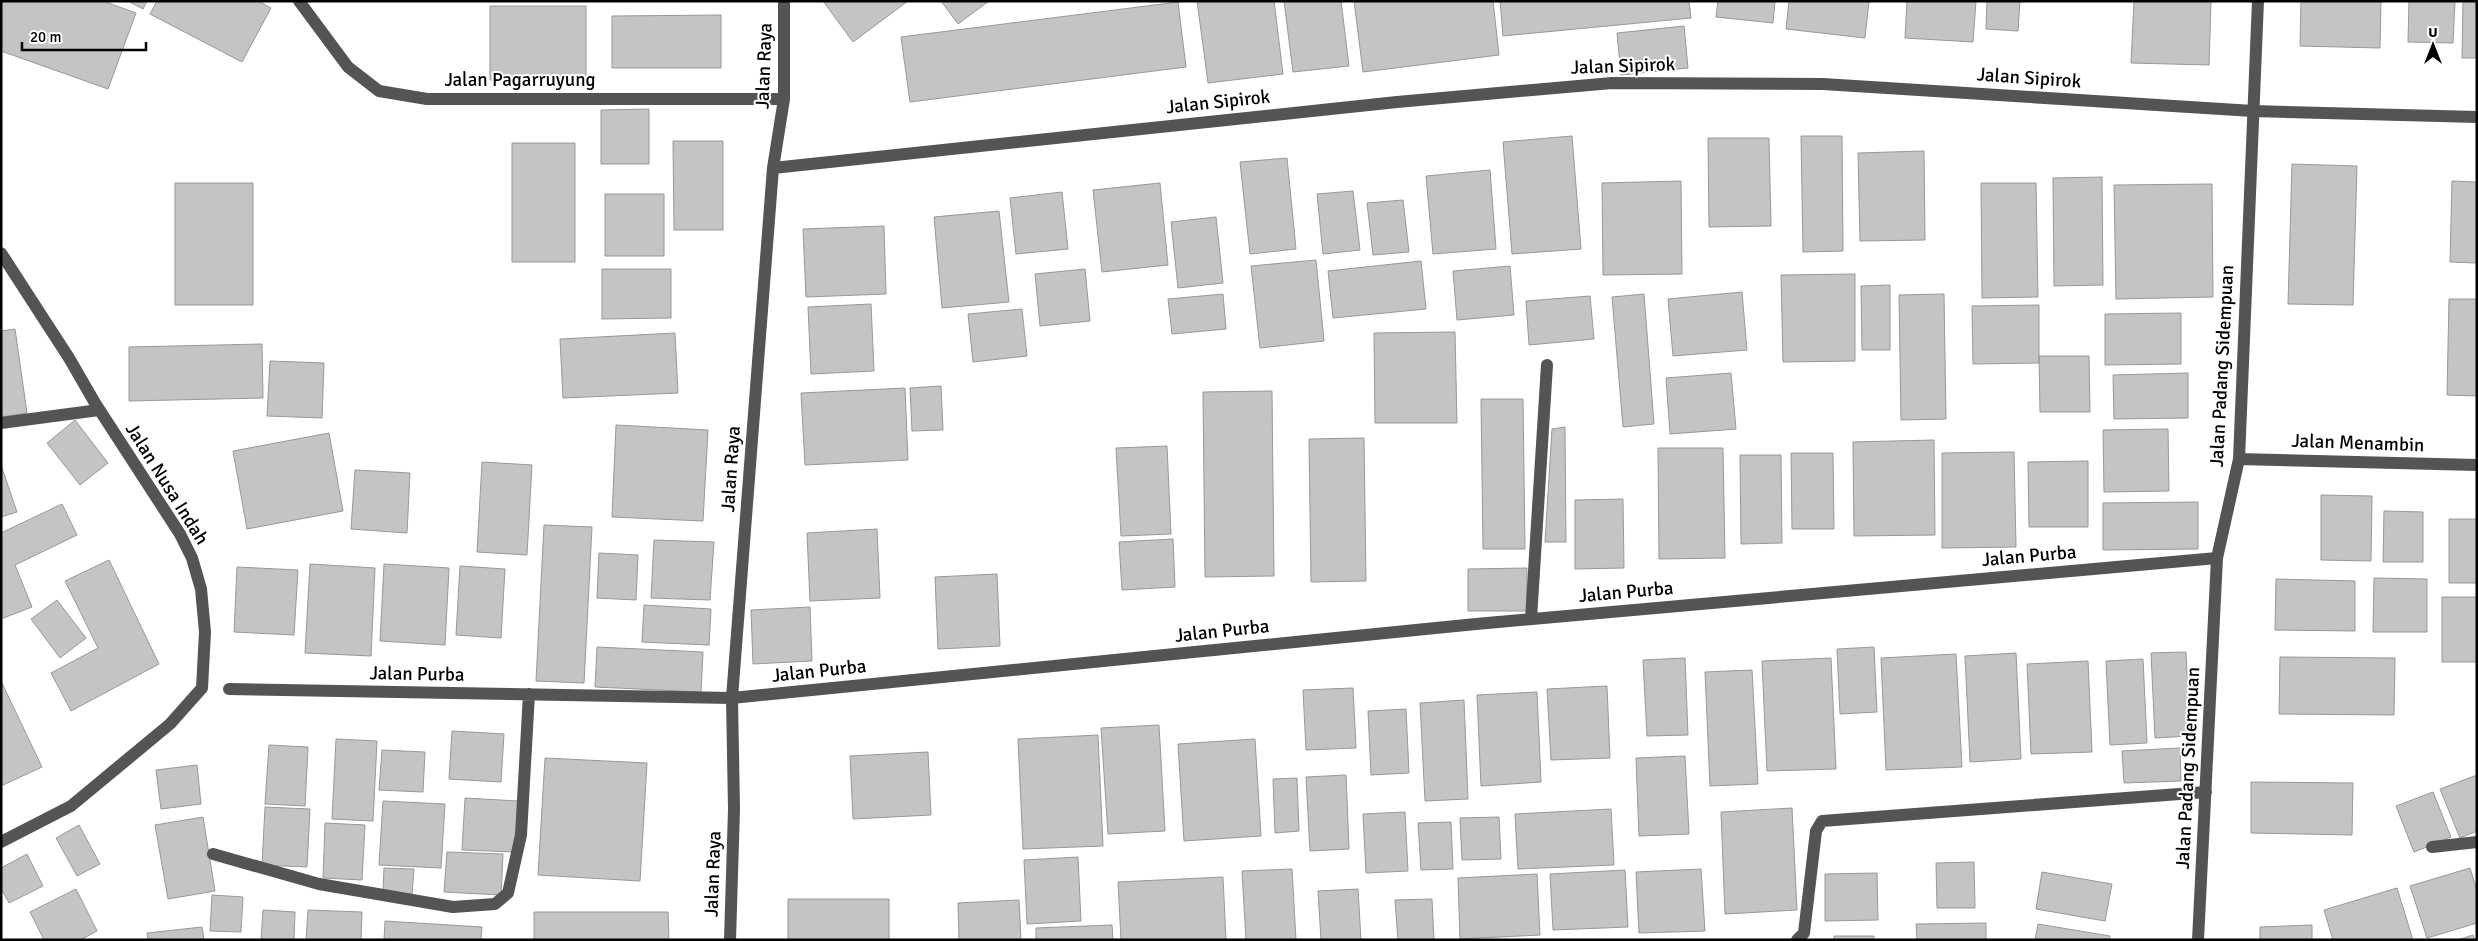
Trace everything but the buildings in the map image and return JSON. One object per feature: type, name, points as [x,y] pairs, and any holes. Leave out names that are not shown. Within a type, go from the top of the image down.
[{"type":"street","name":"Jalan Pagarruyung","points":[[299,1],[348,67],[379,91],[427,99],[784,99]]},
{"type":"street","name":"Jalan Raya","points":[[730,940],[734,810],[732,698],[773,168],[784,99],[784,1]]},
{"type":"street","name":"Jalan Padang Sidempuan","points":[[2198,940],[2217,558],[2239,459],[2258,1]]},
{"type":"street","name":"Jalan Sipirok","points":[[773,168],[1397,102],[1612,83],[1823,84],[2253,110],[2477,117]]},
{"type":"street","name":"Jalan Nusa Indah","points":[[1,253],[99,410],[180,534],[192,558],[202,597],[205,632],[202,688],[170,724],[71,806],[1,842]]},
{"type":"street","points":[[1532,619],[1547,365]]},
{"type":"street","points":[[1,423],[99,410]]},
{"type":"street","name":"Jalan Menambin","points":[[2239,459],[2477,466]]},
{"type":"street","name":"Jalan Purba","points":[[230,689],[732,698],[1532,619],[2217,558]]},
{"type":"street","points":[[213,854],[319,884],[453,907],[494,904],[508,893],[520,835],[530,694]]},
{"type":"street","points":[[1796,940],[1804,934],[1816,831],[1822,821],[2206,792]]},
{"type":"street","points":[[2432,847],[2477,842]]}]
